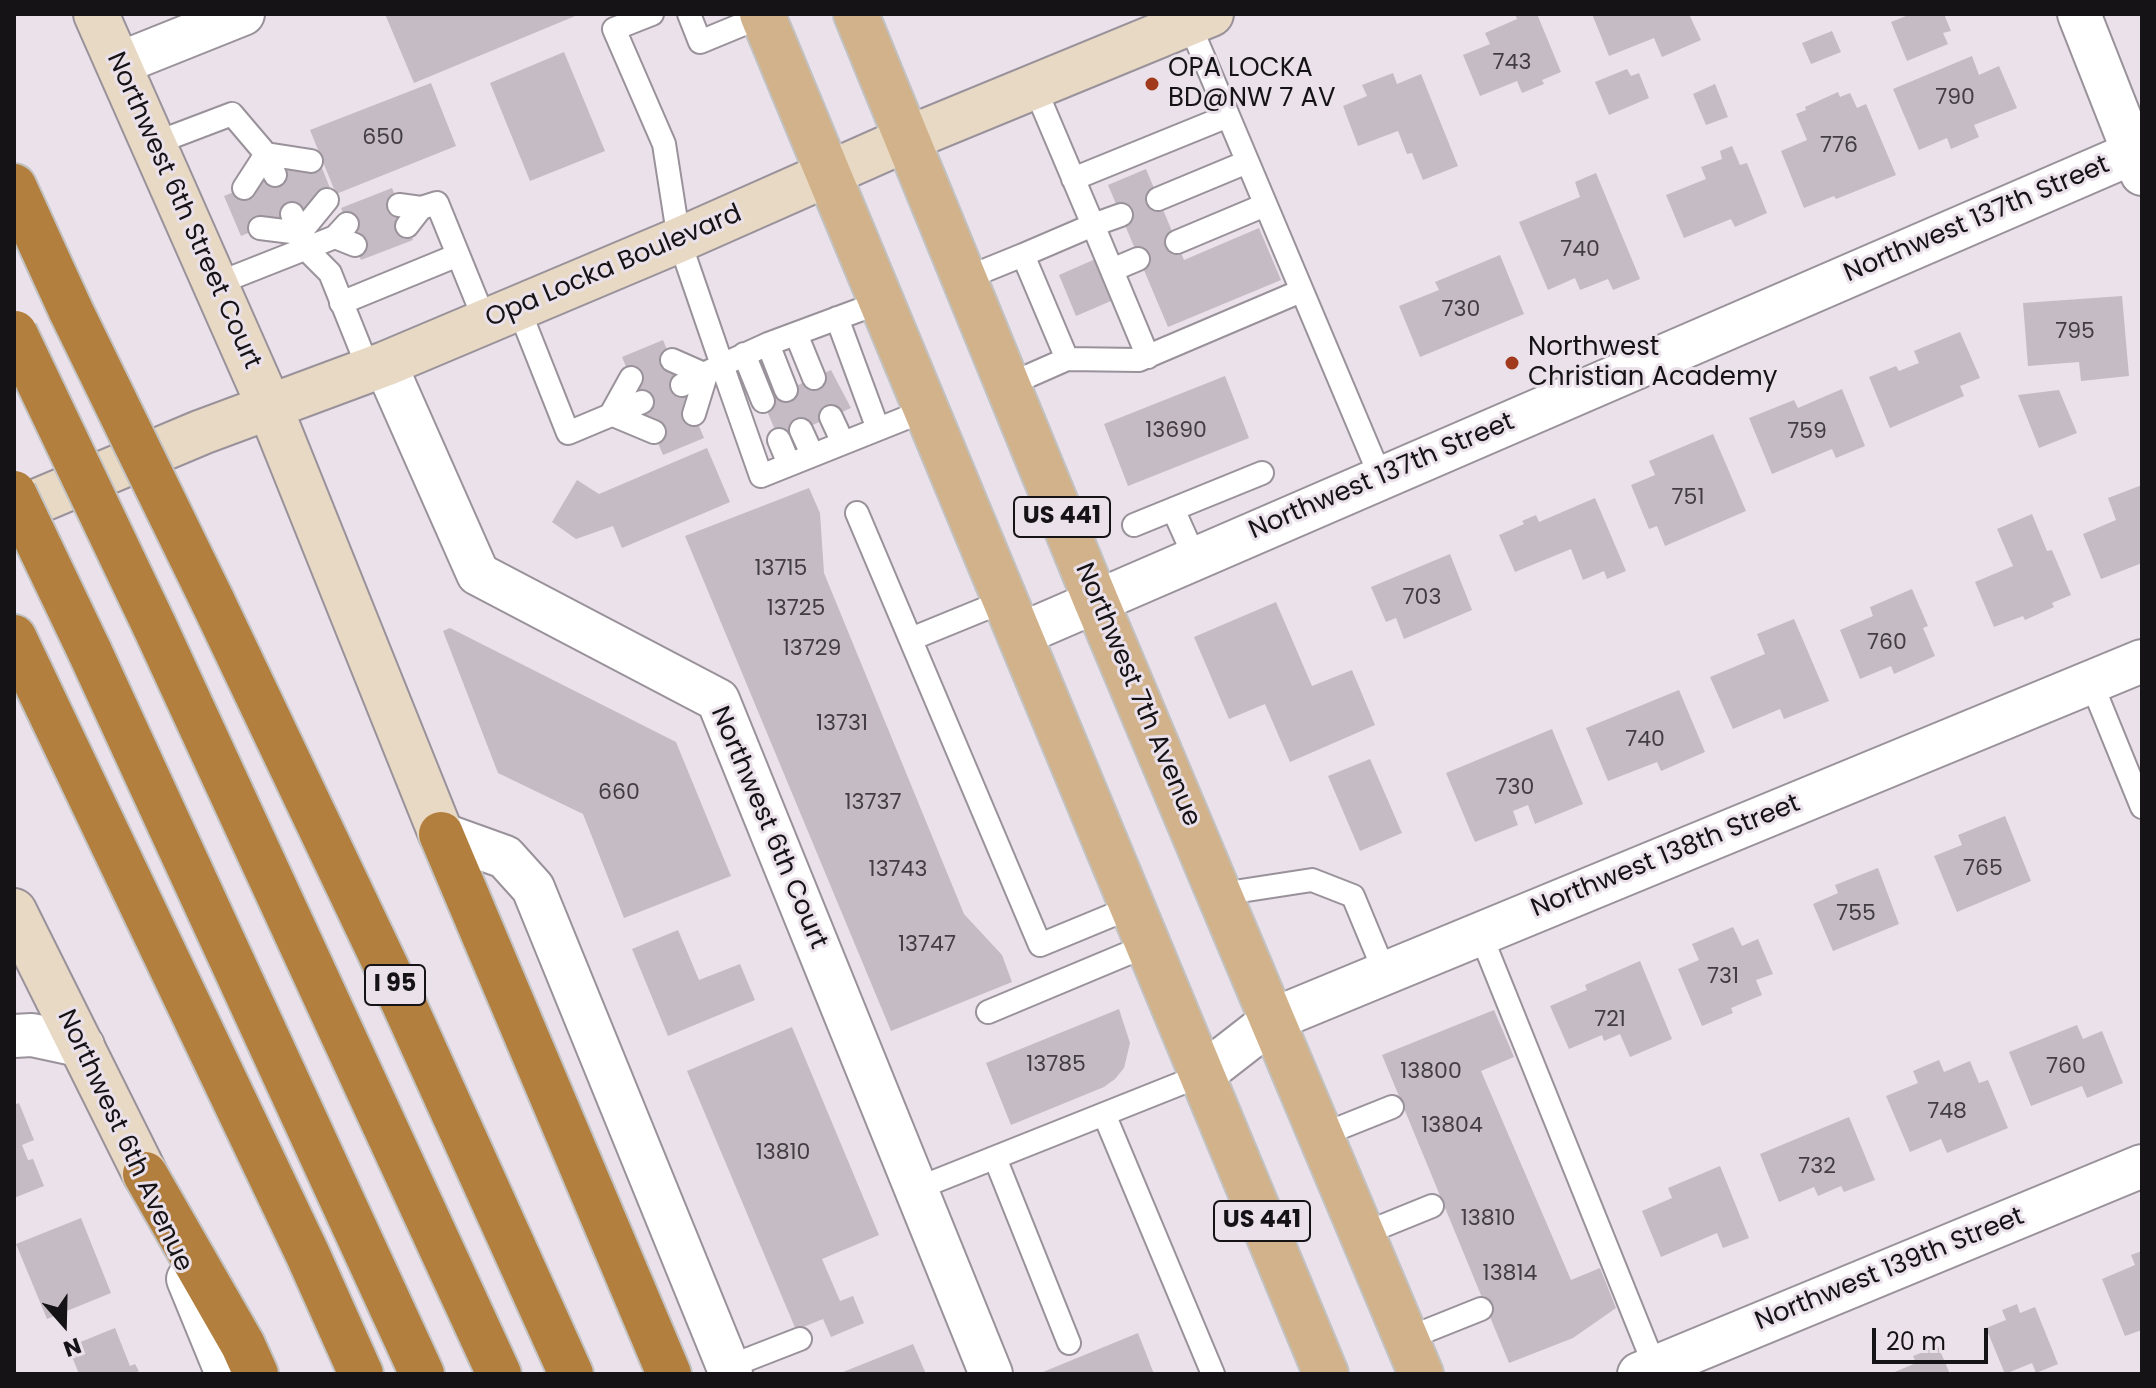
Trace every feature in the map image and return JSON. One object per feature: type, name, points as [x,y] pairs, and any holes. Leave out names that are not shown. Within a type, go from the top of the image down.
[{"type":"highway","name":"I 95","points":[[14,186],[411,1018],[571,1374]]},
{"type":"highway","points":[[14,332],[154,625],[499,1374]]},
{"type":"highway","points":[[14,493],[422,1374]]},
{"type":"highway","points":[[14,637],[307,1253],[361,1374]]},
{"type":"highway","points":[[441,834],[669,1374]]},
{"type":"highway","points":[[145,1174],[243,1345],[256,1374]]},
{"type":"main road","name":"Northwest 6th Street Court","points":[[96,14],[270,408]]},
{"type":"main road","name":"Northwest 7th Avenue","points":[[856,14],[1096,601],[1414,1357]]},
{"type":"main road","name":"US 441","points":[[762,15],[1326,1374]]},
{"type":"main road","name":"Opa Locka Boulevard","points":[[14,511],[202,432],[377,367],[1186,20]]},
{"type":"main road","points":[[270,408],[441,834]]},
{"type":"main road","name":"Northwest 6th Avenue","points":[[14,911],[145,1174]]},
{"type":"street","points":[[118,64],[243,14]]},
{"type":"street","points":[[2079,14],[2139,159]]},
{"type":"street","name":"Northwest 137th Street","points":[[1012,618],[1096,601],[2139,159]]},
{"type":"street","name":"Northwest 6th Court","points":[[377,367],[478,574],[718,700],[991,1374]]},
{"type":"street","name":"Northwest 138th Street","points":[[1202,1075],[1274,1019],[2142,661]]},
{"type":"street","points":[[441,834],[505,857],[533,888],[730,1370]]},
{"type":"street","points":[[14,1036],[32,1035],[83,1046]]},
{"type":"street","name":"Northwest 139th Street","points":[[1647,1371],[2142,1166]]},
{"type":"street","name":"Northwest 6th Avenue","points":[[145,1174],[227,1374]]},
{"type":"lane","points":[[652,14],[614,29],[664,144],[679,240],[714,370],[761,476],[926,410]]},
{"type":"lane","points":[[689,14],[700,42],[762,15]]},
{"type":"lane","points":[[1186,20],[1381,478]]},
{"type":"lane","points":[[1034,86],[1148,357]]},
{"type":"lane","points":[[153,144],[232,114],[266,154],[275,175]]},
{"type":"lane","points":[[1073,179],[1228,116]]},
{"type":"lane","points":[[266,154],[311,161]]},
{"type":"lane","points":[[244,188],[266,154]]},
{"type":"lane","points":[[1158,199],[1247,162]]},
{"type":"lane","points":[[216,284],[300,232],[327,200]]},
{"type":"lane","points":[[409,213],[437,203],[458,255],[501,314],[568,433],[642,402]]},
{"type":"lane","points":[[1177,242],[1265,205]]},
{"type":"lane","points":[[964,279],[1121,215]]},
{"type":"lane","points":[[260,228],[346,235]]},
{"type":"lane","points":[[300,232],[330,273],[341,303],[377,367]]},
{"type":"lane","points":[[341,303],[458,255]]},
{"type":"lane","points":[[1023,255],[1067,359]]},
{"type":"lane","points":[[1112,270],[1138,259]]},
{"type":"lane","points":[[1008,385],[1067,359],[1139,360],[1301,291]]},
{"type":"lane","points":[[682,385],[744,354],[881,302]]},
{"type":"lane","points":[[837,318],[878,429]]},
{"type":"lane","points":[[796,334],[814,378]]},
{"type":"lane","points":[[768,344],[786,390]]},
{"type":"lane","points":[[744,354],[763,401]]},
{"type":"lane","points":[[672,360],[714,370]]},
{"type":"lane","points":[[694,414],[714,370]]},
{"type":"lane","points":[[611,414],[631,378]]},
{"type":"lane","points":[[611,414],[654,432]]},
{"type":"lane","points":[[831,417],[843,443]]},
{"type":"lane","points":[[801,430],[812,454]]},
{"type":"lane","points":[[779,440],[789,464]]},
{"type":"lane","points":[[1134,525],[1262,473]]},
{"type":"lane","points":[[1173,509],[1195,558]]},
{"type":"lane","points":[[857,513],[1040,945],[1140,926]]},
{"type":"lane","points":[[911,639],[1012,618]]},
{"type":"lane","points":[[2091,682],[2142,807]]},
{"type":"lane","points":[[1221,894],[1312,880],[1353,896],[1385,973]]},
{"type":"lane","points":[[988,1012],[1140,926]]},
{"type":"lane","points":[[1480,933],[1647,1371]]},
{"type":"lane","points":[[916,1189],[1202,1075]]},
{"type":"lane","points":[[1322,1135],[1392,1107]]},
{"type":"lane","points":[[1104,1114],[1213,1374]]},
{"type":"lane","points":[[995,1158],[1069,1343]]},
{"type":"lane","points":[[1363,1234],[1432,1206]]},
{"type":"lane","points":[[1414,1357],[1481,1309]]},
{"type":"lane","points":[[730,1370],[800,1339]]},
{"type":"building","points":[[385,14],[580,14],[414,83]]},
{"type":"building","points":[[1515,14],[1537,14],[1561,72],[1542,80],[1544,84],[1522,93],[1517,81],[1480,96],[1463,55],[1490,44],[1485,33],[1517,19]]},
{"type":"building","points":[[1592,14],[1689,14],[1701,40],[1662,57],[1654,38],[1609,56]]},
{"type":"building","points":[[1911,14],[1944,14],[1951,31],[1943,33],[1948,44],[1907,61],[1891,22]]},
{"type":"building","points":[[1832,31],[1841,52],[1811,64],[1802,43]]},
{"type":"building","points":[[564,52],[605,151],[530,181],[490,83]]},
{"type":"building","points":[[1972,56],[1979,75],[1999,66],[2017,108],[1974,125],[1979,137],[1951,149],[1947,138],[1919,150],[1893,89]]},
{"type":"building","points":[[1627,69],[1631,76],[1639,73],[1649,98],[1609,115],[1595,82]]},
{"type":"building","points":[[1393,73],[1397,84],[1421,74],[1458,166],[1423,180],[1412,153],[1407,154],[1398,131],[1358,146],[1343,106],[1367,96],[1362,85]]},
{"type":"building","points":[[431,83],[456,146],[336,194],[310,130]]},
{"type":"building","points":[[1715,84],[1728,117],[1706,125],[1693,94]]},
{"type":"building","points":[[1838,92],[1840,97],[1850,93],[1857,108],[1866,104],[1896,175],[1804,208],[1781,151],[1807,140],[1796,114]]},
{"type":"building","points":[[1732,146],[1740,165],[1747,163],[1767,213],[1735,227],[1731,219],[1684,238],[1666,195],[1706,179],[1701,167],[1722,159],[1720,151]]},
{"type":"building","points":[[318,158],[334,198],[241,236],[224,196]]},
{"type":"building","points":[[1146,169],[1184,260],[1259,228],[1281,280],[1168,327],[1108,185]]},
{"type":"building","points":[[1596,173],[1640,279],[1613,290],[1608,279],[1580,290],[1575,278],[1548,290],[1519,222],[1580,197],[1575,182]]},
{"type":"building","points":[[392,188],[413,240],[361,260],[341,208]]},
{"type":"building","points":[[1500,255],[1524,314],[1420,357],[1399,306],[1439,290],[1435,282]]},
{"type":"building","points":[[1100,257],[1118,298],[1076,316],[1059,275]]},
{"type":"building","points":[[2122,296],[2129,376],[2081,381],[2079,362],[2028,366],[2023,303]]},
{"type":"building","points":[[1960,332],[1980,378],[1960,386],[1964,396],[1890,428],[1869,377],[1896,366],[1899,371],[1919,363],[1914,351]]},
{"type":"building","points":[[663,340],[704,438],[663,455],[622,357]]},
{"type":"building","points":[[831,370],[851,408],[779,440],[763,401]]},
{"type":"building","points":[[1225,376],[1249,438],[1128,486],[1104,424]]},
{"type":"building","points":[[1842,389],[1865,446],[1836,458],[1832,449],[1772,474],[1749,418],[1794,400],[1798,408]]},
{"type":"building","points":[[2059,390],[2077,433],[2039,448],[2018,395]]},
{"type":"building","points":[[1713,434],[1746,511],[1665,546],[1657,526],[1649,529],[1631,485],[1655,475],[1649,461]]},
{"type":"building","points":[[707,448],[730,502],[622,548],[613,526],[576,539],[552,522],[577,480],[599,494]]},
{"type":"building","points":[[2142,485],[2142,563],[2101,579],[2083,534],[2116,520],[2108,498]]},
{"type":"building","points":[[809,488],[820,513],[824,573],[964,914],[1002,955],[1012,982],[891,1031],[685,536]]},
{"type":"building","points":[[1595,498],[1626,571],[1607,579],[1604,571],[1583,580],[1571,549],[1515,572],[1499,535],[1536,515],[1539,522]]},
{"type":"building","points":[[2032,514],[2047,551],[2052,550],[2071,595],[2052,603],[2054,607],[2025,620],[2023,616],[1994,627],[1975,582],[2013,566],[1997,529]]},
{"type":"building","points":[[1450,554],[1472,610],[1404,639],[1396,618],[1386,622],[1371,587]]},
{"type":"building","points":[[1912,589],[1928,626],[1923,628],[1935,656],[1894,674],[1891,666],[1860,679],[1840,630],[1873,616],[1870,607]]},
{"type":"building","points":[[1276,602],[1312,686],[1352,670],[1375,725],[1290,762],[1265,704],[1229,719],[1194,637]]},
{"type":"building","points":[[1794,619],[1829,701],[1784,719],[1780,709],[1733,729],[1710,677],[1765,654],[1757,634]]},
{"type":"building","points":[[450,628],[676,742],[731,876],[624,918],[583,814],[498,773],[443,631]]},
{"type":"building","points":[[1679,690],[1705,752],[1661,771],[1657,762],[1608,781],[1586,728]]},
{"type":"building","points":[[1552,729],[1583,804],[1535,824],[1528,805],[1513,811],[1518,825],[1475,842],[1446,773]]},
{"type":"building","points":[[1370,759],[1402,833],[1360,851],[1328,776]]},
{"type":"building","points":[[2005,816],[2031,881],[1957,912],[1934,856],[1962,845],[1958,835]]},
{"type":"building","points":[[1878,868],[1899,924],[1833,951],[1813,904],[1838,893],[1835,885]]},
{"type":"building","points":[[1733,927],[1742,946],[1758,939],[1773,974],[1756,980],[1762,995],[1731,1008],[1733,1013],[1702,1026],[1678,969],[1699,960],[1692,944]]},
{"type":"building","points":[[678,930],[699,980],[740,964],[755,1000],[668,1036],[632,949]]},
{"type":"building","points":[[1640,961],[1672,1039],[1630,1057],[1620,1034],[1604,1041],[1602,1035],[1569,1049],[1550,1006],[1587,990],[1585,985]]},
{"type":"building","points":[[1119,1009],[1130,1043],[1124,1068],[1115,1079],[1104,1087],[1011,1125],[986,1063]]},
{"type":"building","points":[[1494,1010],[1514,1057],[1481,1071],[1571,1280],[1600,1268],[1616,1308],[1573,1338],[1509,1363],[1382,1055]]},
{"type":"building","points":[[2077,1025],[2083,1039],[2102,1031],[2123,1083],[2087,1098],[2082,1086],[2031,1106],[2009,1052]]},
{"type":"building","points":[[792,1027],[879,1235],[822,1259],[840,1301],[853,1296],[864,1323],[831,1337],[823,1319],[796,1330],[687,1071]]},
{"type":"building","points":[[1939,1060],[1944,1072],[1970,1061],[1979,1083],[1988,1080],[2008,1128],[1947,1153],[1941,1139],[1910,1152],[1886,1096],[1918,1083],[1913,1071]]},
{"type":"building","points":[[19,1103],[34,1140],[22,1145],[28,1160],[33,1159],[44,1186],[14,1198],[14,1105]]},
{"type":"building","points":[[1849,1117],[1875,1180],[1844,1192],[1841,1186],[1818,1196],[1814,1187],[1779,1202],[1760,1154]]},
{"type":"building","points":[[1720,1166],[1749,1238],[1723,1248],[1717,1233],[1661,1257],[1642,1211],[1672,1198],[1668,1188]]},
{"type":"building","points":[[81,1218],[111,1293],[47,1319],[16,1244]]},
{"type":"building","points":[[2142,1251],[2142,1330],[2125,1336],[2102,1279],[2135,1265],[2131,1255]]},
{"type":"building","points":[[2017,1304],[2020,1313],[2035,1307],[2058,1364],[2036,1373],[2032,1363],[2005,1374],[1986,1328],[2006,1320],[2002,1310]]},
{"type":"building","points":[[115,1328],[130,1366],[135,1364],[139,1371],[134,1374],[79,1374],[68,1347]]},
{"type":"building","points":[[1138,1333],[1154,1374],[1038,1374]]},
{"type":"building","points":[[913,1344],[926,1374],[838,1374]]},
{"type":"building","points":[[1938,1346],[1950,1374],[1890,1374],[1916,1363],[1913,1356]]},
{"type":"place","name":"OPA LOCKA BD@NW 7 AV","points":[[1152,84]]},
{"type":"place","name":"Northwest Christian Academy","points":[[1512,363]]}]
